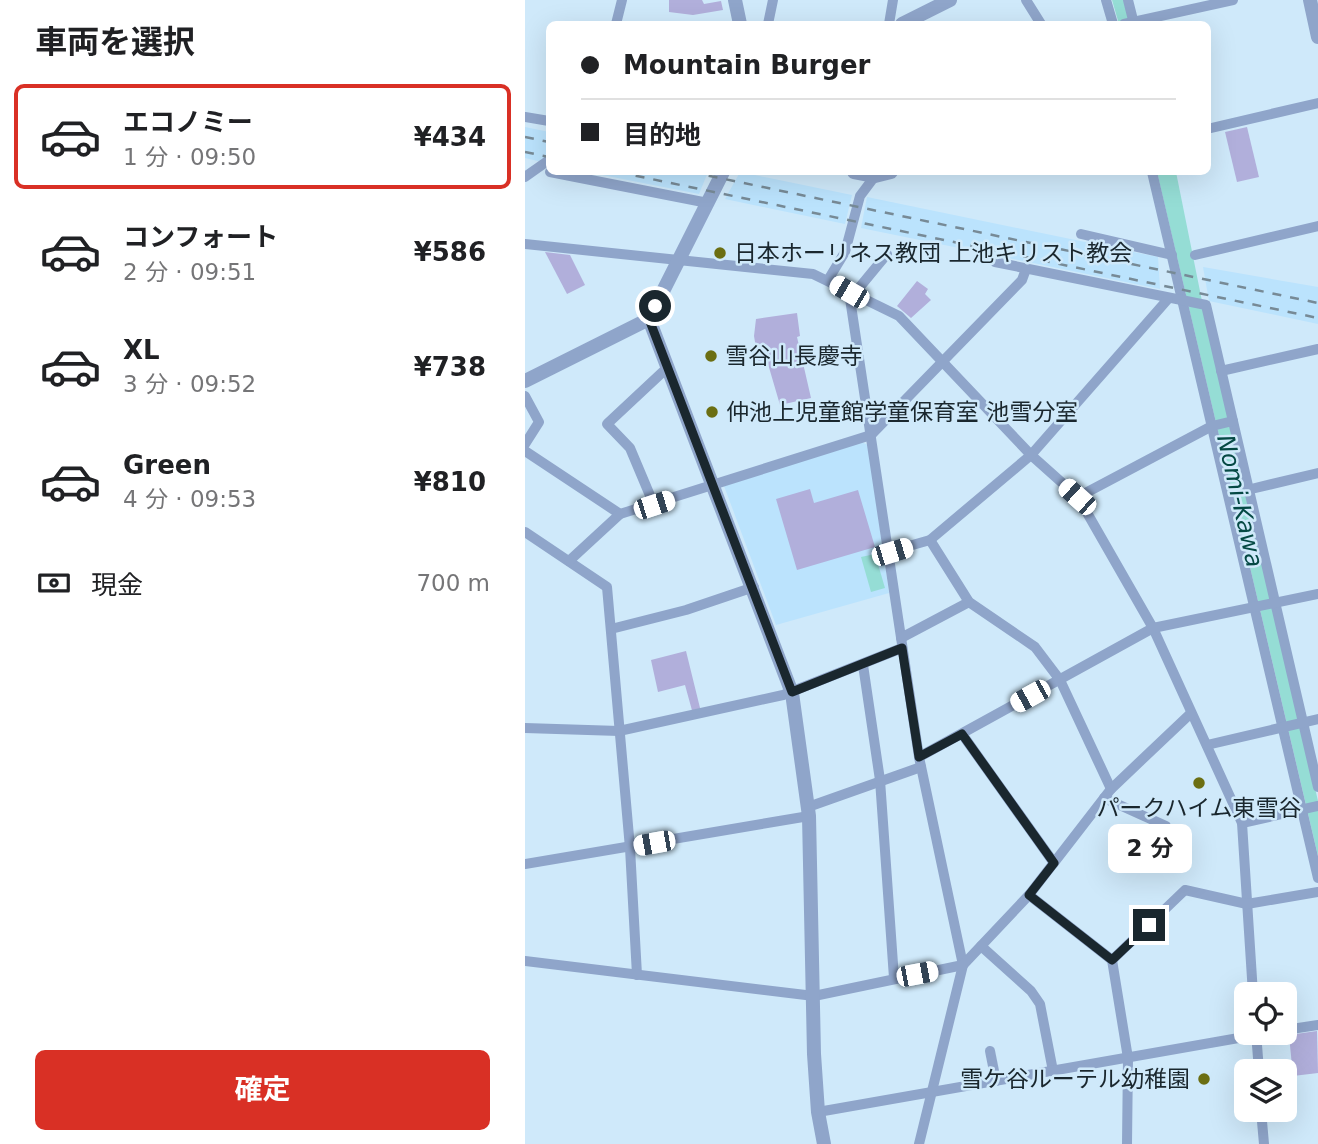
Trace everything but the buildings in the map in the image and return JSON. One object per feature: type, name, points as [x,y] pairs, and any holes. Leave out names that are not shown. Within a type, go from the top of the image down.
[{"type":"street","points":[[617,21],[622,0]]},
{"type":"street","points":[[735,0],[739,21]]},
{"type":"street","points":[[769,21],[773,0]]},
{"type":"street","points":[[890,21],[894,0]]},
{"type":"street","points":[[908,21],[950,0]]},
{"type":"street","points":[[1026,0],[1039,21]]},
{"type":"street","points":[[1107,0],[1112,21]]},
{"type":"street","points":[[1128,0],[1131,21]]},
{"type":"street","points":[[1144,21],[1233,0]]},
{"type":"street","points":[[1310,0],[1318,37]]},
{"type":"street","points":[[1211,127],[1318,103]]},
{"type":"street","points":[[525,117],[546,120]]},
{"type":"street","points":[[525,177],[546,171]]},
{"type":"street","points":[[567,175],[708,203]]},
{"type":"street","points":[[525,381],[649,319],[684,262],[722,175]]},
{"type":"street","points":[[870,175],[879,175]]},
{"type":"street","points":[[1153,175],[1257,606],[1318,878]]},
{"type":"street","points":[[828,280],[845,251],[860,196],[875,176]]},
{"type":"street","points":[[1195,255],[1318,226]]},
{"type":"street","points":[[1081,234],[1172,255]]},
{"type":"street","points":[[525,244],[813,274],[899,316],[1031,455],[1077,497],[1153,628],[1242,823],[1252,982]]},
{"type":"street","points":[[887,254],[852,293],[920,762],[963,965],[919,1144]]},
{"type":"street","points":[[995,262],[1206,305],[1318,786]]},
{"type":"street","points":[[569,561],[620,514],[713,486],[790,458],[871,435],[1022,280],[1026,269]]},
{"type":"street","points":[[888,552],[930,540],[1031,455],[1168,299]]},
{"type":"street","points":[[649,319],[754,587],[792,692],[808,811],[818,1112],[824,1144]]},
{"type":"street","points":[[1221,371],[1318,349]]},
{"type":"street","points":[[654,505],[630,448],[607,424],[668,367]]},
{"type":"street","points":[[525,397],[540,422],[525,444]]},
{"type":"street","points":[[1077,497],[1214,426],[1231,421]]},
{"type":"street","points":[[525,451],[620,514]]},
{"type":"street","points":[[1247,490],[1318,473]]},
{"type":"street","points":[[525,532],[607,587],[630,848],[637,975]]},
{"type":"street","points":[[930,540],[969,602],[1035,647],[1060,680],[1107,793],[1166,826]]},
{"type":"street","points":[[611,629],[686,610],[754,587]]},
{"type":"street","points":[[525,864],[630,848],[808,811],[920,762],[962,734],[1153,628],[1318,594]]},
{"type":"street","points":[[525,728],[619,731],[792,692],[863,665],[969,602]]},
{"type":"street","points":[[863,665],[880,780],[894,978]]},
{"type":"street","points":[[525,961],[814,996],[963,965],[1029,895],[1107,793],[1191,713]]},
{"type":"street","points":[[1207,745],[1318,719]]},
{"type":"street","points":[[962,734],[1054,863]]},
{"type":"street","points":[[1242,823],[1318,806]]},
{"type":"street","points":[[1112,960],[1185,890],[1247,904],[1318,892]]},
{"type":"street","points":[[1029,895],[1112,960],[1128,1058],[1127,1144]]},
{"type":"street","points":[[981,946],[1031,991],[1039,1004],[1053,1071]]},
{"type":"street","points":[[1297,1028],[1318,1025]]},
{"type":"street","points":[[818,1112],[1234,1038]]},
{"type":"street","points":[[990,1051],[996,1081]]},
{"type":"street","points":[[1262,1122],[1264,1144]]},
{"type":"shaded area","points":[[669,0],[702,0],[704,4],[721,1],[723,10],[693,15],[669,12]]},
{"type":"shaded area","points":[[525,127],[546,131],[546,156],[542,162],[525,158]]},
{"type":"shaded area","points":[[1247,127],[1259,177],[1237,182],[1225,132]]},
{"type":"shaded area","points":[[602,175],[707,175],[699,194]]},
{"type":"shaded area","points":[[738,175],[755,175],[852,195],[845,224],[725,199]]},
{"type":"shaded area","points":[[867,197],[1158,257],[1160,289],[861,228]]},
{"type":"shaded area","points":[[545,252],[570,255],[585,285],[567,294]]},
{"type":"shaded area","points":[[1203,267],[1318,287],[1318,324],[1209,301]]},
{"type":"shaded area","points":[[917,281],[928,289],[925,294],[931,300],[911,318],[897,306]]},
{"type":"shaded area","points":[[797,313],[800,336],[797,337],[811,398],[780,405],[768,364],[759,366],[754,336],[756,319]]},
{"type":"shaded area","points":[[861,442],[868,445],[889,593],[776,625],[724,486]]},
{"type":"shaded area","points":[[810,489],[814,503],[858,490],[875,547],[797,570],[776,499]]},
{"type":"shaded area","points":[[686,651],[701,712],[693,714],[685,685],[658,692],[651,660]]},
{"type":"shaded area","points":[[1317,1031],[1318,1073],[1297,1076],[1297,1059],[1291,1059],[1290,1045],[1297,1045],[1297,1034]]},
{"type":"water","points":[[1112,0],[1126,0],[1132,21],[1118,21]]},
{"type":"water","name":"Nomi-Kawa","points":[[1158,175],[1177,175],[1203,306],[1318,801],[1318,856]]},
{"type":"water","points":[[875,554],[885,588],[871,592],[861,557]]},
{"type":"railway","points":[[525,137],[546,141]]},
{"type":"railway","points":[[525,152],[546,156]]},
{"type":"railway","points":[[632,175],[1318,318]]},
{"type":"railway","points":[[705,175],[1318,303]]},
{"type":"place","name":"日本ホーリネス教団 上池キリスト教会","points":[[720,253]]},
{"type":"place","name":"雪谷山長慶寺","points":[[711,356]]},
{"type":"place","name":"仲池上児童館学童保育室 池雪分室","points":[[712,412]]},
{"type":"place","name":"パークハイム東雪谷","points":[[1199,783]]},
{"type":"place","name":"雪ケ谷ルーテル幼稚園","points":[[1204,1079]]},
{"type":"route","points":[[655,306],[649,319],[792,692],[902,648],[919,757],[962,734],[1054,863],[1029,895],[1112,960],[1149,925]]}]
